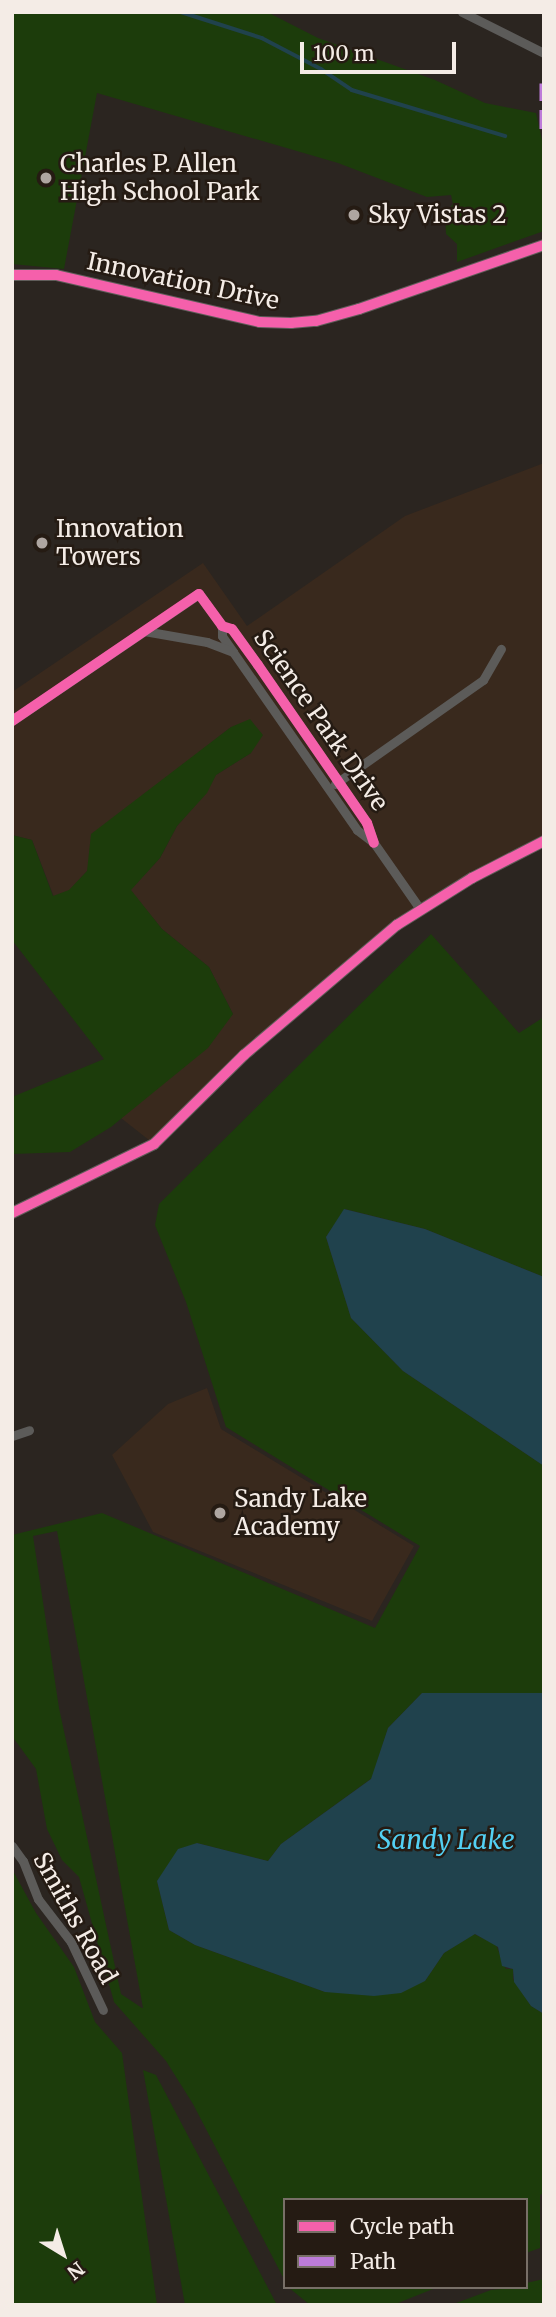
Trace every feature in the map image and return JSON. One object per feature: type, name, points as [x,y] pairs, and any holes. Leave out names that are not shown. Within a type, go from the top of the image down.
[{"type":"main road","name":"Innovation Drive","points":[[12,275],[56,275],[260,322],[291,323],[316,321],[359,309],[544,245]]},
{"type":"main road","points":[[12,1213],[154,1144],[244,1055],[337,974],[420,909],[542,844]]},
{"type":"street","points":[[462,12],[544,52]]},
{"type":"street","name":"Science Park Drive","points":[[144,631],[200,594],[222,626],[222,636],[328,789],[357,830],[374,843]]},
{"type":"street","name":"Science Park Drive","points":[[222,626],[232,629],[339,781],[367,823],[374,843],[420,909]]},
{"type":"street","points":[[12,721],[144,631],[207,642],[233,652]]},
{"type":"street","points":[[328,789],[483,680],[501,649]]},
{"type":"street","points":[[12,1436],[29,1430]]},
{"type":"street","name":"Smiths Road","points":[[12,1846],[23,1861],[38,1899],[71,1942],[103,2010]]},
{"type":"shaded area","points":[[544,463],[544,841],[397,925],[154,1144],[121,1118],[233,1014],[209,967],[162,929],[130,890],[160,858],[177,826],[206,793],[216,775],[251,753],[231,727],[179,768],[70,890],[54,897],[32,840],[12,835],[12,692],[203,563],[247,626],[405,516]]},
{"type":"shaded area","points":[[207,1388],[221,1429],[414,1546],[372,1621],[153,1532],[112,1455],[168,1404]]},
{"type":"green space","points":[[12,12],[267,12],[318,38],[435,80],[485,103],[536,113],[544,149],[544,231],[457,262],[457,244],[446,234],[445,216],[453,204],[451,195],[427,197],[338,163],[97,93],[64,269],[12,264]]},
{"type":"green space","points":[[250,719],[263,735],[251,753],[216,775],[207,793],[177,826],[160,858],[131,890],[162,929],[209,967],[233,1014],[208,1048],[111,1127],[70,1152],[12,1154],[12,1097],[104,1059],[12,940],[12,835],[32,840],[53,896],[69,890],[87,871],[91,834],[231,727]]},
{"type":"green space","points":[[431,934],[519,1033],[544,1017],[544,1277],[425,1229],[345,1209],[326,1237],[351,1318],[403,1371],[544,1466],[544,1693],[422,1693],[388,1728],[372,1778],[281,1844],[268,1861],[197,1843],[157,1881],[169,1930],[195,1945],[325,1992],[425,1981],[444,1953],[474,1934],[496,1945],[506,1969],[513,1969],[513,1979],[531,2006],[544,2014],[544,2193],[540,2195],[540,2248],[528,2252],[528,2198],[283,2198],[283,2277],[193,2104],[166,2061],[114,2002],[79,1877],[62,1860],[47,1829],[36,1769],[12,1736],[12,1535],[102,1513],[375,1628],[420,1546],[226,1427],[186,1302],[155,1225],[159,1204]],"holes":[[[57,1531],[142,2008],[121,1994],[59,1708],[33,1536]]]},
{"type":"green space","points":[[12,1869],[36,1913],[74,1967],[95,2022],[122,2053],[157,2305],[12,2305]]},
{"type":"green space","points":[[143,2070],[156,2075],[277,2305],[185,2305]]},
{"type":"green space","points":[[544,2279],[544,2305],[451,2305],[491,2290],[528,2289],[528,2283]]},
{"type":"green space","points":[[290,2289],[433,2289],[393,2305],[310,2305]]},
{"type":"water","points":[[344,1209],[425,1229],[544,1277],[544,1466],[403,1371],[351,1318],[326,1237]]},
{"type":"water","name":"Sandy Lake","points":[[422,1693],[544,1693],[544,2014],[531,2006],[514,1982],[513,1969],[502,1966],[498,1947],[475,1934],[444,1953],[425,1981],[401,1993],[374,1996],[325,1992],[195,1945],[169,1930],[157,1881],[178,1849],[197,1843],[268,1861],[281,1844],[371,1779],[388,1728]]},
{"type":"waterway","points":[[181,12],[262,38],[321,69],[352,90],[505,136]]},
{"type":"marked path","points":[[544,83],[544,133]]},
{"type":"cycle path","points":[[12,275],[56,275],[260,322],[291,323],[316,321],[359,309],[544,245]]},
{"type":"cycle path","points":[[12,721],[199,594],[222,626],[232,629],[258,665],[367,823],[374,843]]},
{"type":"cycle path","points":[[12,1213],[154,1144],[244,1055],[397,925],[472,878],[544,841]]},
{"type":"place","name":"Charles P. Allen High School Park","points":[[46,178]]},
{"type":"place","name":"Sky Vistas 2","points":[[354,215]]},
{"type":"place","name":"Innovation Towers","points":[[42,543]]},
{"type":"place","name":"Sandy Lake Academy","points":[[220,1513]]}]
